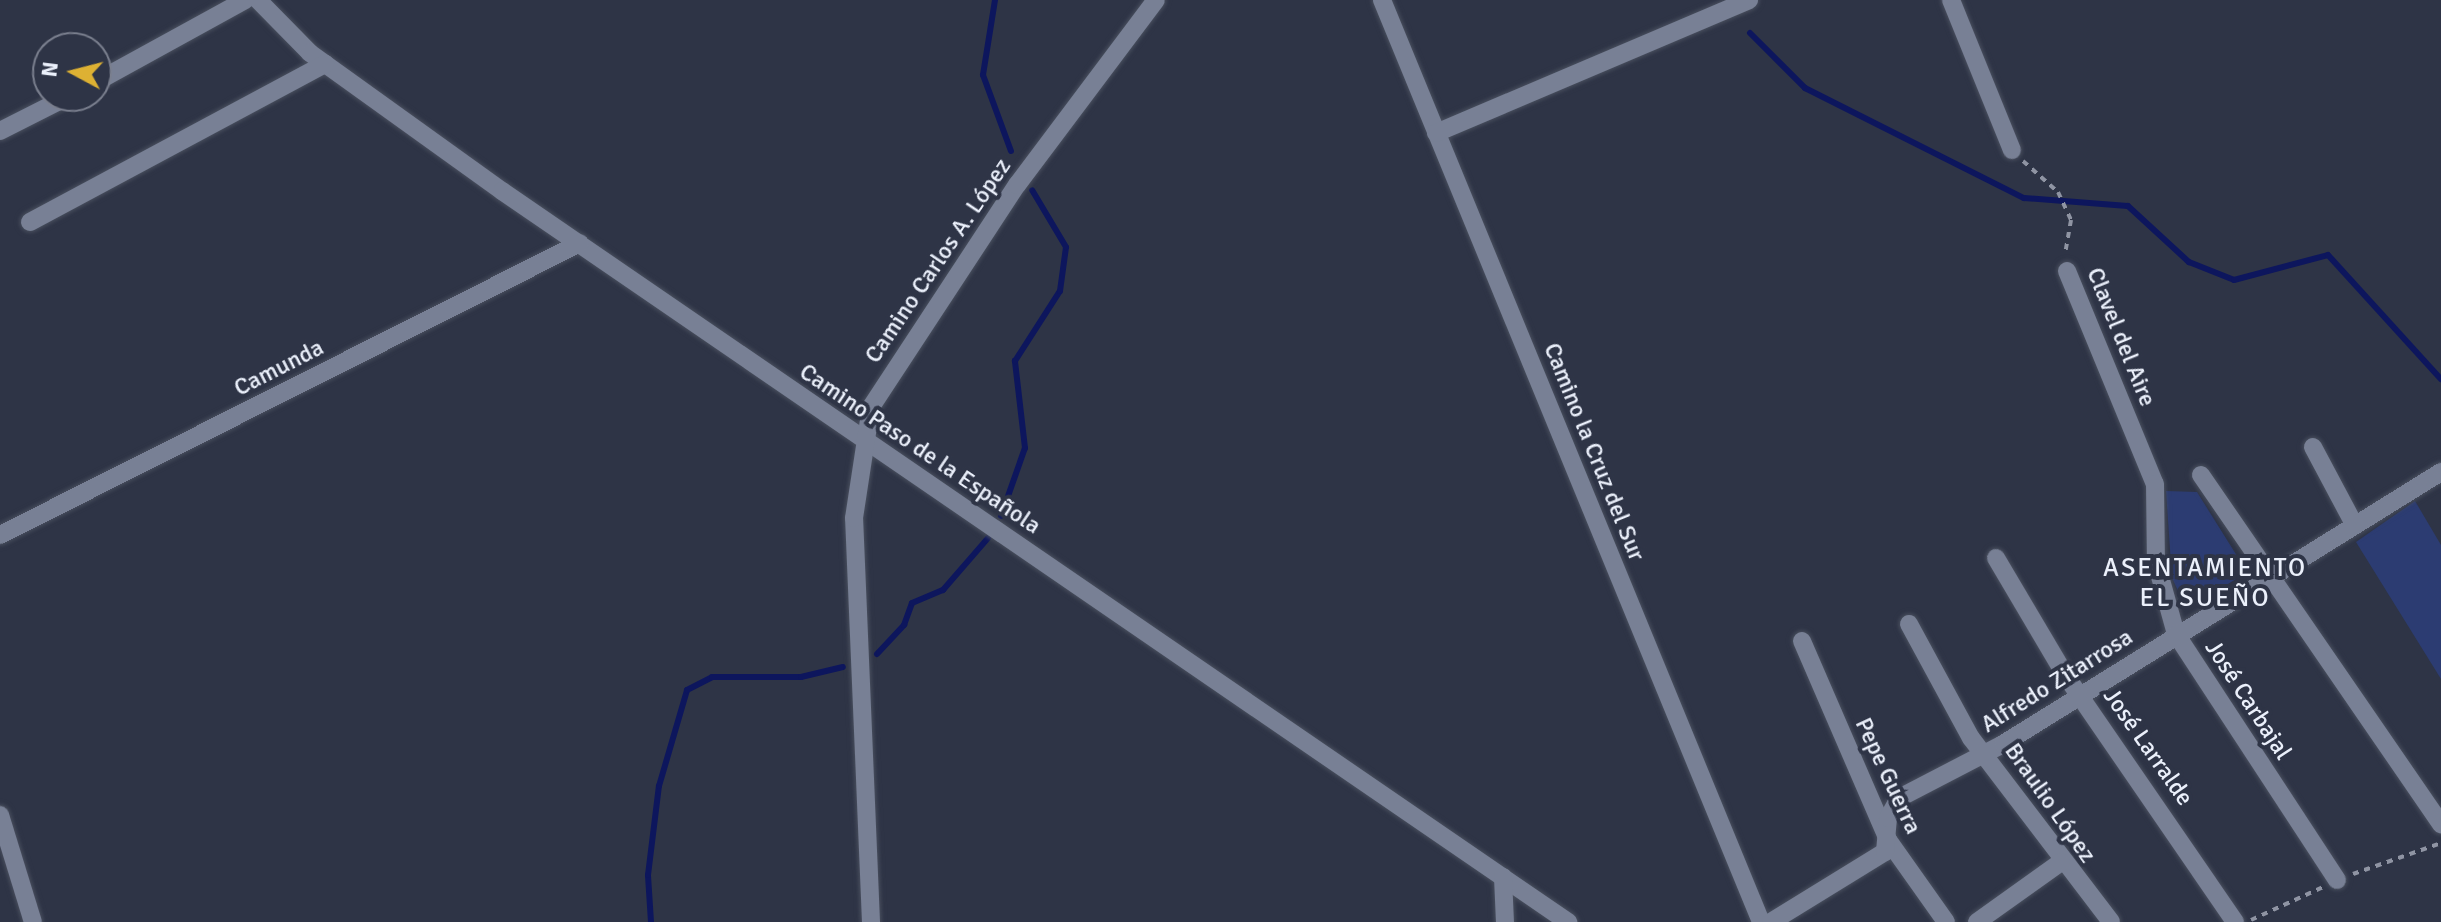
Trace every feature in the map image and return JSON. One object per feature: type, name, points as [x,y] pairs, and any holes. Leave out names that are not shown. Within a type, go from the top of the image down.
[{"type":"street","points":[[112,73],[245,0]]},
{"type":"street","name":"Camino Paso de la Española","points":[[258,0],[325,64],[580,243],[1568,922]]},
{"type":"street","name":"Camino Carlos A. López","points":[[871,922],[854,518],[863,438],[895,363],[1156,0]]},
{"type":"street","name":"Camino la Cruz del Sur","points":[[1382,0],[1761,922]]},
{"type":"street","points":[[1436,133],[1749,0]]},
{"type":"street","points":[[1951,0],[2012,150]]},
{"type":"street","points":[[30,222],[325,64]]},
{"type":"street","points":[[0,131],[37,112]]},
{"type":"street","name":"Camunda","points":[[0,535],[580,243]]},
{"type":"street","name":"Clavel del Aire","points":[[2067,271],[2155,484]]},
{"type":"street","points":[[2313,447],[2355,526]]},
{"type":"street","name":"Alfredo Zitarrosa","points":[[1888,840],[1899,798],[1987,752],[2082,695],[2266,576],[2355,526],[2441,472]]},
{"type":"street","points":[[2201,475],[2266,576],[2441,824]]},
{"type":"street","name":"José Carbajal","points":[[2155,484],[2156,562],[2176,634],[2337,880]]},
{"type":"street","name":"José Larralde","points":[[1996,558],[2082,695],[2235,922]]},
{"type":"street","name":"Braulio López","points":[[1909,624],[1971,738],[1987,752],[2061,862],[2111,922]]},
{"type":"street","name":"Pepe Guerra","points":[[1802,641],[1888,840],[1946,922]]},
{"type":"street","points":[[0,815],[33,922]]},
{"type":"street","points":[[1771,922],[1885,852],[1888,840]]},
{"type":"street","points":[[1977,922],[2061,862]]},
{"type":"street","points":[[1503,877],[1505,922]]},
{"type":"path","name":"Clavel del Aire","points":[[2012,150],[2058,192],[2071,220],[2067,271]]},
{"type":"shaded area","points":[[2166,491],[2197,492],[2247,572],[2187,610],[2172,578]]},
{"type":"shaded area","points":[[2415,501],[2441,545],[2441,679],[2356,542]]},
{"type":"waterway","points":[[995,0],[983,75],[1011,151]]},
{"type":"waterway","points":[[1750,33],[1805,88],[2024,198],[2128,206],[2189,262],[2234,280],[2328,255],[2441,379]]},
{"type":"waterway","points":[[1001,516],[1025,448],[1015,361],[1060,291],[1066,247],[1032,190]]},
{"type":"waterway","points":[[877,654],[904,625],[912,603],[943,590],[988,538]]},
{"type":"waterway","points":[[651,922],[648,875],[659,786],[687,690],[712,677],[801,677],[843,667]]},
{"type":"district","name":"ASENTAMIENTO EL SUEÑO","points":[[2205,584]]}]
